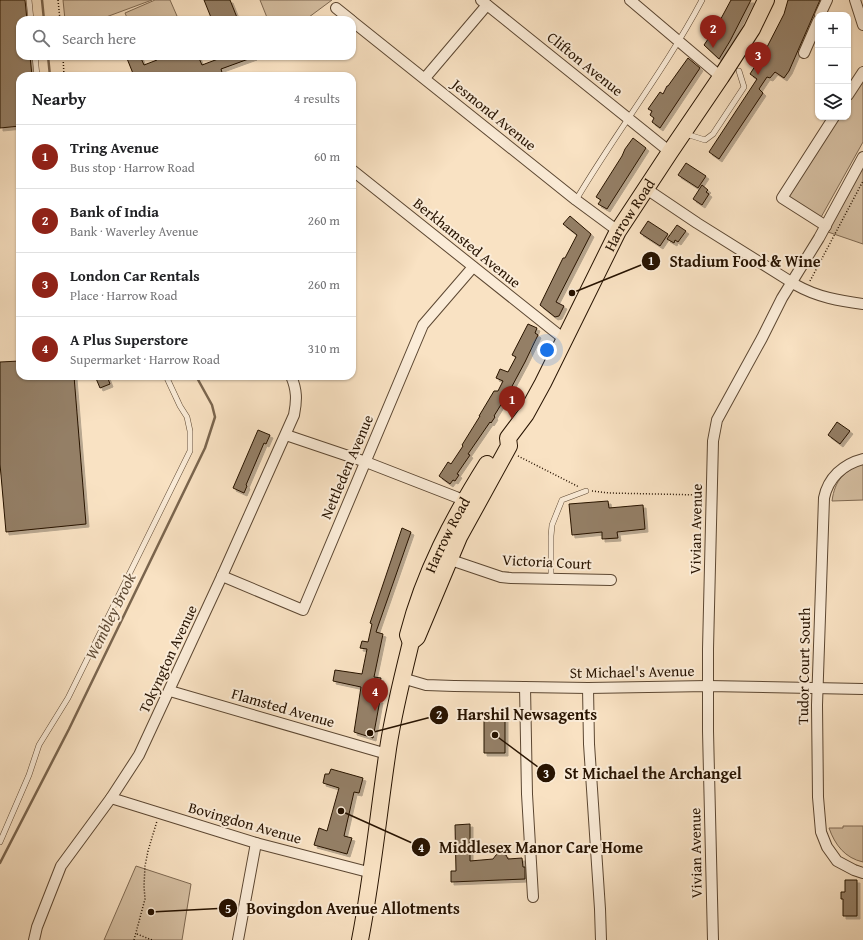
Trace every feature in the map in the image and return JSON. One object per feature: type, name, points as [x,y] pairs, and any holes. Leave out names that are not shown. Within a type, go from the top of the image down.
[{"type":"main road","name":"Harrow Road","points":[[360,940],[372,873],[387,754],[402,678],[411,642],[408,635],[414,609],[503,439],[507,444],[526,414],[618,231],[645,188],[752,29],[766,0]]},
{"type":"street","points":[[630,0],[721,77]]},
{"type":"street","points":[[821,12],[827,0]]},
{"type":"street","points":[[855,0],[863,26]]},
{"type":"street","points":[[425,78],[484,2]]},
{"type":"street","name":"Clifton Avenue","points":[[484,2],[670,152]]},
{"type":"street","name":"Jesmond Avenue","points":[[336,8],[347,16]]},
{"type":"street","name":"Jesmond Avenue","points":[[356,23],[576,200],[618,231]]},
{"type":"street","points":[[804,53],[815,27]]},
{"type":"street","points":[[851,90],[863,72]]},
{"type":"street","points":[[826,226],[782,198],[832,120]]},
{"type":"street","name":"Vivian Avenue","points":[[712,940],[708,648],[713,441],[717,420],[791,282],[826,226],[863,156]]},
{"type":"street","name":"Berkhamsted Avenue","points":[[356,173],[564,339]]},
{"type":"street","points":[[645,188],[697,223],[805,290],[832,299],[863,304]]},
{"type":"street","name":"Nettleden Avenue","points":[[222,576],[303,610],[423,325],[473,267]]},
{"type":"street","name":"Tokyngton Avenue","points":[[34,940],[37,927],[61,866],[111,798],[139,755],[170,691],[294,415],[297,392],[292,380]]},
{"type":"street","points":[[286,435],[366,462],[470,503]]},
{"type":"street","name":"Tudor Court South","points":[[863,458],[847,465],[839,471],[829,482],[824,498],[820,592],[819,688],[817,705],[818,797],[821,832],[827,847],[837,861],[863,873]]},
{"type":"street","name":"Victoria Court","points":[[442,557],[501,577],[611,580]]},
{"type":"street","name":"St Michael's Avenue","points":[[402,678],[426,685],[588,688],[708,686],[863,689]]},
{"type":"street","points":[[525,687],[527,794],[533,897]]},
{"type":"street","points":[[588,688],[589,744],[601,940]]},
{"type":"street","name":"Flamsted Avenue","points":[[170,691],[387,754]]},
{"type":"street","name":"Bovingdon Avenue","points":[[111,798],[256,843],[372,873]]},
{"type":"street","points":[[238,940],[256,843]]},
{"type":"lane","points":[[29,0],[31,16]]},
{"type":"lane","points":[[576,200],[679,41],[702,0]]},
{"type":"lane","points":[[35,60],[37,72]]},
{"type":"lane","points":[[683,133],[705,140],[713,134],[744,87],[739,71]]},
{"type":"lane","points":[[0,842],[29,775],[39,746],[68,698],[190,451],[190,431],[187,417],[168,380]]},
{"type":"lane","points":[[550,579],[550,536],[552,525],[562,500],[586,491]]},
{"type":"path","points":[[58,0],[60,16]]},
{"type":"path","points":[[63,60],[64,72]]},
{"type":"path","points":[[805,290],[863,181]]},
{"type":"path","points":[[507,444],[586,491],[609,493],[712,495]]},
{"type":"path","points":[[134,940],[137,934],[145,899],[144,886],[146,859],[160,814]]},
{"type":"path","points":[[137,934],[152,940]]},
{"type":"shaded area","points":[[63,0],[152,0],[109,16],[65,16]]},
{"type":"shaded area","points":[[155,0],[170,0],[177,16],[126,16],[125,13]]},
{"type":"shaded area","points":[[260,0],[332,0],[310,16],[266,16]]},
{"type":"shaded area","points":[[863,77],[863,142],[820,219],[785,197],[835,120],[851,120],[851,95]]},
{"type":"shaded area","points":[[863,164],[863,244],[828,232]]},
{"type":"shaded area","points":[[863,463],[863,500],[832,501],[835,487],[842,477]]},
{"type":"shaded area","points":[[843,826],[863,826],[863,862],[846,854],[834,840],[829,828],[843,828]]},
{"type":"shaded area","points":[[136,866],[191,884],[182,940],[104,940]]},
{"type":"building","points":[[0,0],[25,0],[27,16],[16,16],[16,60],[30,60],[32,72],[16,72],[16,126],[0,128]]},
{"type":"building","points":[[204,0],[230,0],[236,16],[210,16]]},
{"type":"building","points":[[731,0],[751,0],[719,59],[704,45],[717,26]]},
{"type":"building","points":[[788,0],[820,0],[789,71],[784,78],[775,72],[770,78],[767,77],[759,89],[763,93],[719,159],[709,152],[757,79],[750,74],[766,49],[784,14]]},
{"type":"building","points":[[688,58],[700,68],[660,128],[652,122],[654,118],[650,115],[652,111],[648,109],[660,92],[663,94],[667,86]]},
{"type":"building","points":[[128,60],[142,60],[144,65],[157,60],[200,60],[202,65],[215,60],[246,60],[221,69],[222,72],[132,72]]},
{"type":"building","points":[[633,138],[646,148],[607,209],[598,204],[601,200],[596,197]]},
{"type":"building","points":[[686,163],[706,176],[698,188],[678,175]]},
{"type":"building","points":[[702,185],[708,190],[706,192],[709,194],[702,205],[693,199]]},
{"type":"building","points":[[570,216],[591,234],[556,302],[564,306],[559,316],[555,317],[540,305],[563,258],[565,258],[577,235],[563,224]]},
{"type":"building","points":[[648,221],[668,234],[660,246],[640,233]]},
{"type":"building","points":[[677,225],[686,231],[678,242],[675,240],[674,243],[667,239]]},
{"type":"building","points":[[528,324],[537,328],[535,333],[538,335],[525,362],[503,403],[494,416],[495,417],[468,454],[470,455],[457,474],[459,475],[455,481],[453,480],[450,484],[439,476],[448,462],[451,464],[463,446],[462,445],[494,391],[498,391],[503,381],[496,378],[500,369],[508,372],[516,357],[512,355]]},
{"type":"building","points":[[16,361],[16,380],[74,380],[86,524],[6,532],[0,464],[0,362]]},
{"type":"building","points":[[97,380],[108,380],[110,384],[100,388]]},
{"type":"building","points":[[837,422],[850,431],[840,444],[828,435]]},
{"type":"building","points":[[258,430],[270,435],[266,444],[264,443],[244,493],[233,488]]},
{"type":"building","points":[[608,501],[609,508],[643,505],[645,529],[617,532],[618,538],[602,539],[602,532],[572,535],[569,504]]},
{"type":"building","points":[[402,528],[411,532],[376,632],[383,634],[374,677],[381,678],[377,700],[380,700],[373,738],[354,732],[361,687],[333,681],[335,670],[362,674],[367,649],[360,648],[362,641],[368,642],[372,624],[370,623]]},
{"type":"building","points":[[490,711],[500,711],[500,715],[505,716],[505,753],[484,753],[484,717],[490,717]]},
{"type":"building","points":[[331,769],[363,778],[359,793],[354,792],[344,836],[352,838],[347,854],[314,845],[319,828],[327,831],[339,788],[323,783],[325,774],[329,774]]},
{"type":"building","points":[[470,824],[470,861],[493,859],[499,853],[506,855],[508,859],[522,858],[523,867],[525,867],[525,879],[451,882],[451,871],[456,871],[455,825]]},
{"type":"building","points":[[845,880],[857,880],[857,916],[843,916],[843,899],[841,899],[841,892],[845,892]]},
{"type":"waterway","name":"Wembley Brook","points":[[42,0],[44,16]]},
{"type":"waterway","name":"Wembley Brook","points":[[48,60],[50,72]]},
{"type":"waterway","name":"Wembley Brook","points":[[0,863],[69,729],[205,448],[215,417],[212,405],[198,380]]},
{"type":"place","name":"Bank of India","points":[[713,48]]},
{"type":"place","name":"London Car Rentals","points":[[758,75]]},
{"type":"place","name":"Stadium Food & Wine","points":[[572,293]]},
{"type":"place","name":"Tring Avenue","points":[[512,419]]},
{"type":"place","name":"A Plus Superstore","points":[[375,711]]},
{"type":"place","name":"Harshil Newsagents","points":[[370,733]]},
{"type":"place","name":"St Michael the Archangel","points":[[495,735]]},
{"type":"place","name":"Middlesex Manor Care Home","points":[[341,811]]},
{"type":"place","name":"Bovingdon Avenue Allotments","points":[[151,912]]}]
